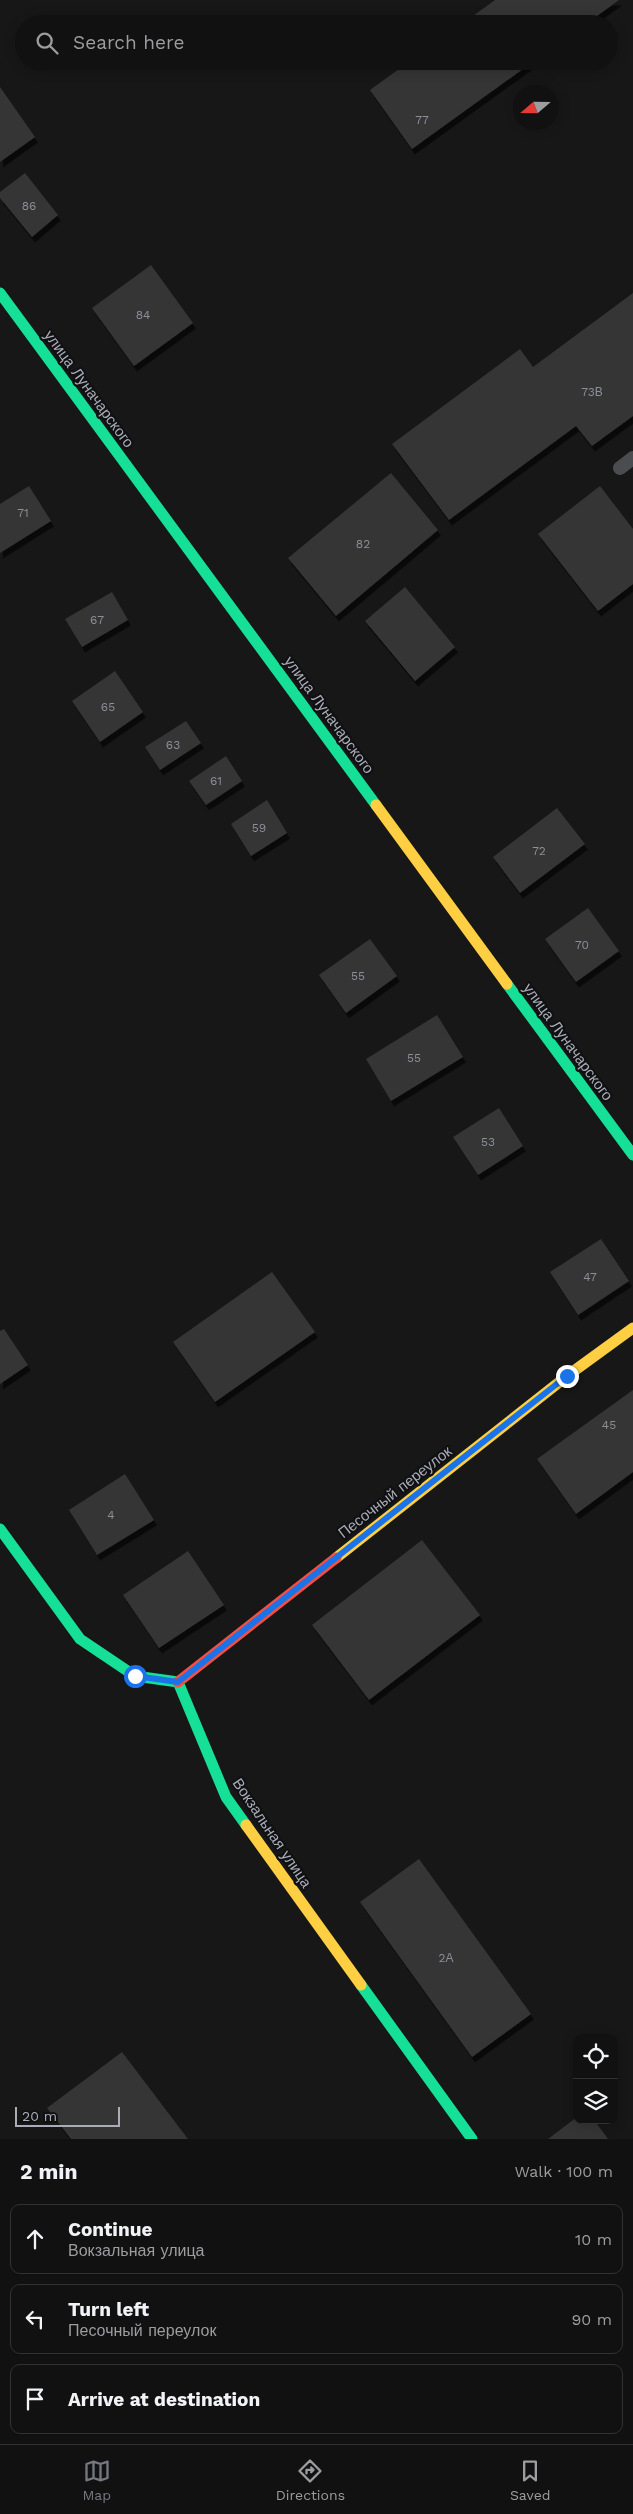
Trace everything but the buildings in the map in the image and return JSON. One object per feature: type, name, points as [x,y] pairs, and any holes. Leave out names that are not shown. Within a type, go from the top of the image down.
[{"type":"street","name":"улица Луначарского","points":[[0,293],[633,1155]]},
{"type":"street","name":"Песочный переулок","points":[[178,1682],[567,1376],[633,1328]]},
{"type":"street","points":[[0,1530],[80,1639],[135,1676],[178,1682]]},
{"type":"street","name":"Вокзальная улица","points":[[178,1682],[226,1797],[472,2139]]},
{"type":"lane","points":[[620,468],[633,458]]},
{"type":"traffic: fast","points":[[0,293],[376,805]]},
{"type":"traffic: fast","points":[[507,984],[633,1155]]},
{"type":"traffic: fast","points":[[0,1529],[80,1639],[135,1676],[178,1682],[226,1797],[246,1825]]},
{"type":"traffic: fast","points":[[361,1985],[472,2139]]},
{"type":"traffic: slow","points":[[376,805],[507,984]]},
{"type":"traffic: slow","points":[[336,1558],[567,1376],[633,1328]]},
{"type":"traffic: slow","points":[[246,1825],[361,1985]]},
{"type":"traffic: jam","points":[[178,1682],[336,1558]]},
{"type":"route","points":[[135,1676],[178,1682],[567,1376]]}]
